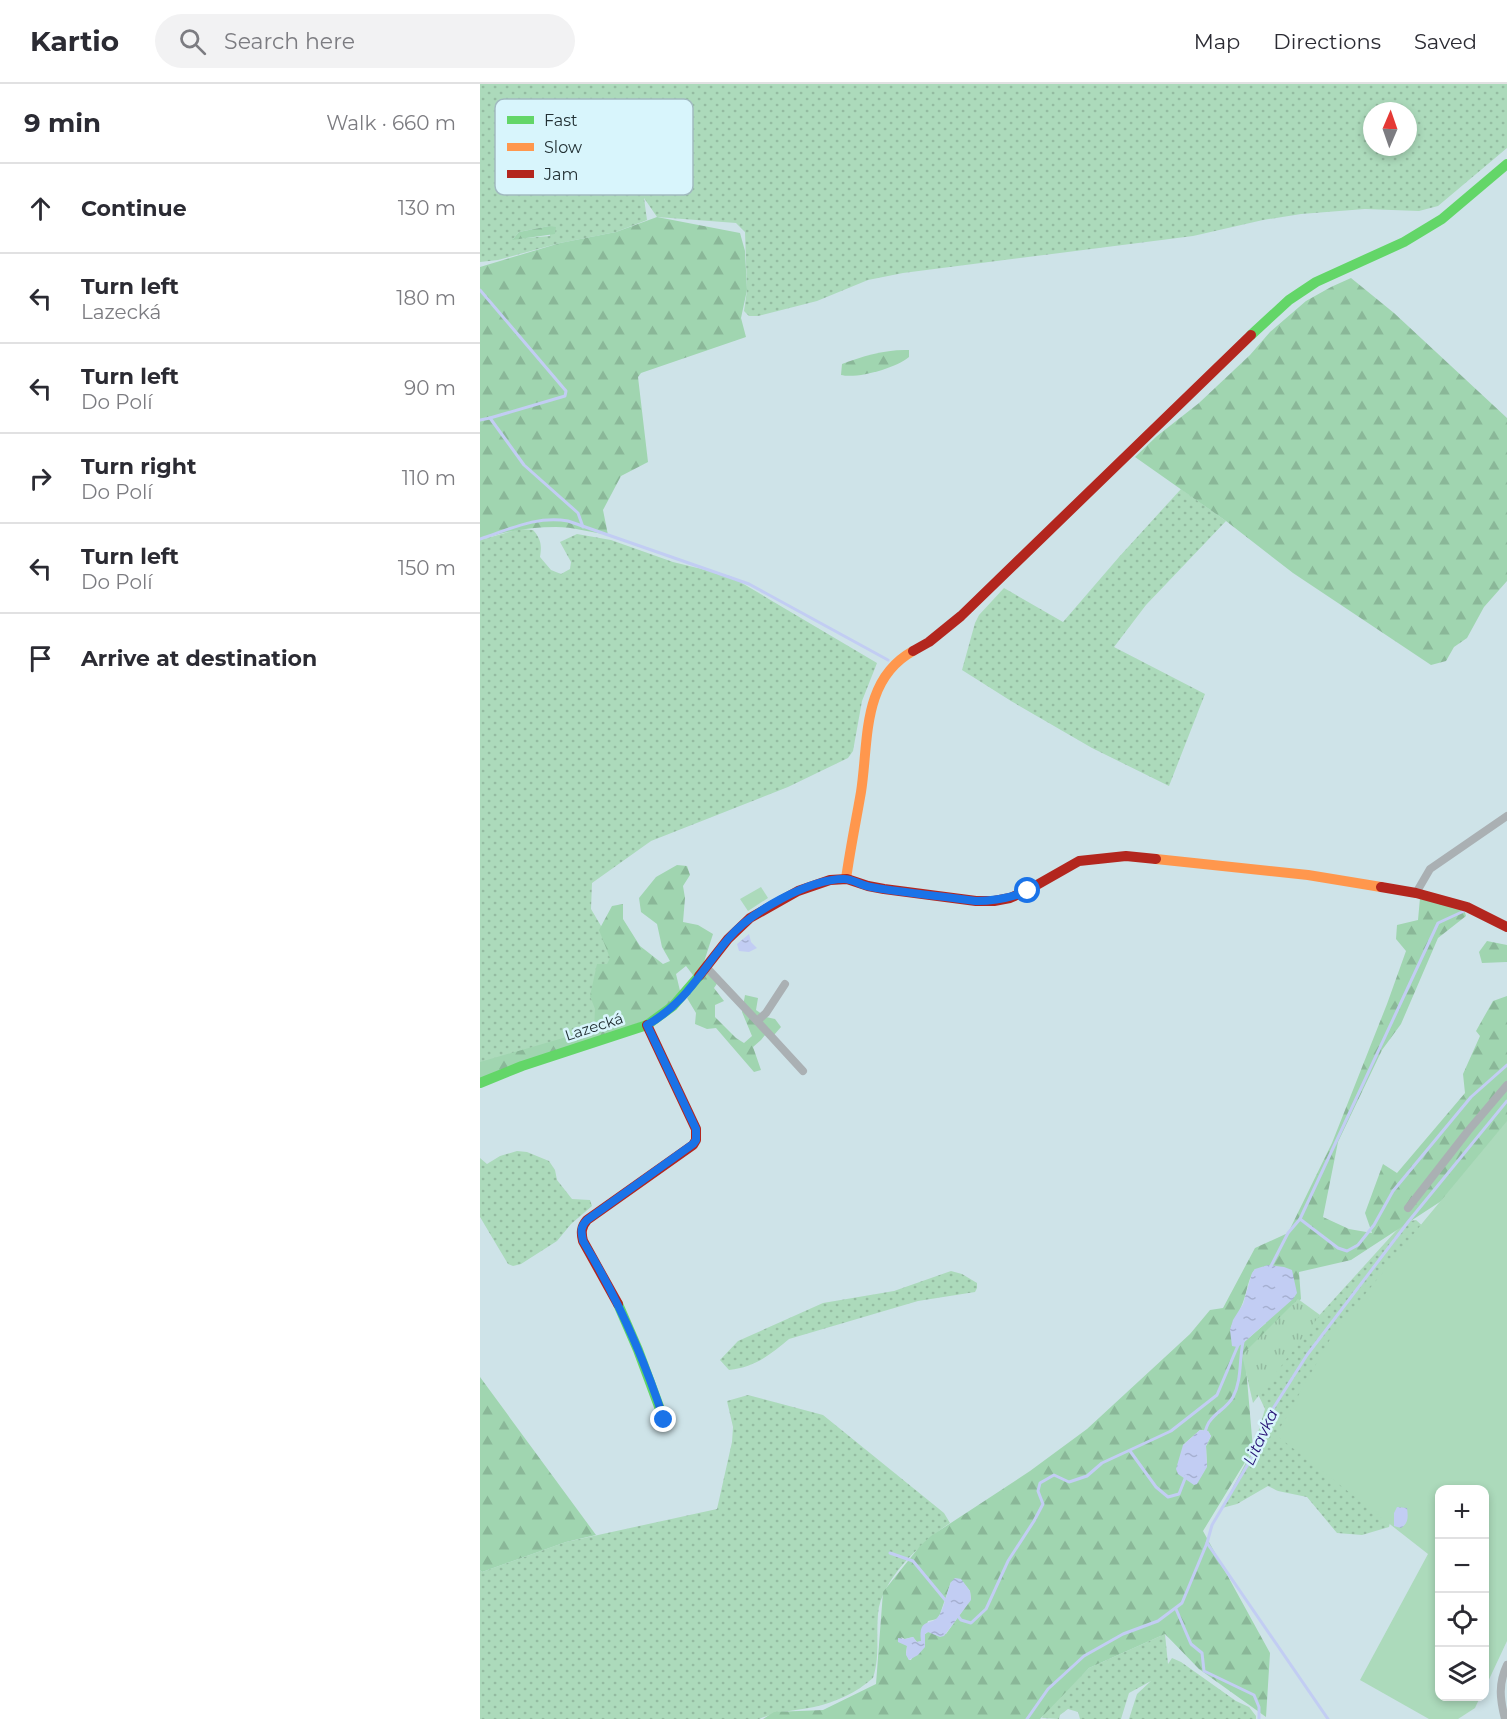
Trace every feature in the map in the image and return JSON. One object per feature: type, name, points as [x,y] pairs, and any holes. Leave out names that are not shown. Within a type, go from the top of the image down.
[{"type":"street","points":[[1507,164],[1469,198],[1432,226],[1389,251],[1317,282],[1290,299],[961,616],[926,644],[898,660],[891,667],[876,691],[870,714],[862,791],[849,851],[846,879],[868,887],[976,901],[994,901],[1028,891],[1079,861],[1126,856],[1308,875],[1416,893],[1467,907],[1507,927]]},
{"type":"street","points":[[1416,893],[1430,869],[1507,816]]},
{"type":"street","name":"Lazecká","points":[[480,1083],[522,1066],[647,1025],[675,1006],[735,931],[765,908],[801,891],[824,883],[846,879]]},
{"type":"street","points":[[707,968],[803,1071]]},
{"type":"street","points":[[757,1021],[766,1013],[785,984]]},
{"type":"street","points":[[647,1025],[696,1129],[696,1140],[587,1220],[581,1232],[583,1241],[615,1296],[646,1365],[664,1420]]},
{"type":"street","points":[[1408,1208],[1507,1085]]},
{"type":"street","points":[[1505,1719],[1500,1687],[1507,1665]]},
{"type":"green space","points":[[480,84],[1507,84],[1507,148],[1438,206],[1419,211],[1365,209],[1301,214],[1193,236],[903,273],[868,280],[817,301],[758,316],[749,316],[744,311],[747,290],[745,232],[736,223],[657,217],[644,198],[647,220],[616,232],[560,243],[498,260],[480,262]],"holes":[[[549,226],[550,236],[513,239],[519,232]]]},
{"type":"green space","points":[[657,217],[740,233],[745,251],[747,290],[741,318],[746,337],[641,373],[638,377],[648,462],[621,476],[603,510],[608,535],[568,528],[546,527],[508,532],[480,540],[480,267],[560,243],[616,232]]},
{"type":"green space","points":[[549,226],[556,227],[555,234],[512,240],[519,232]]},
{"type":"green space","points":[[1351,278],[1394,313],[1507,418],[1507,581],[1484,607],[1467,638],[1454,647],[1446,661],[1431,665],[1293,573],[1226,521],[1135,457],[1157,436],[1199,403],[1250,355],[1270,332],[1306,301]]},
{"type":"green space","points":[[909,350],[909,357],[886,369],[867,374],[841,375],[842,364],[850,361],[883,352]]},
{"type":"green space","points":[[1181,489],[1226,521],[1146,605],[1114,647],[1205,694],[1169,786],[1092,748],[962,670],[979,615],[1004,588],[1063,622]]},
{"type":"green space","points":[[520,529],[533,530],[540,542],[540,557],[551,570],[561,574],[570,569],[571,562],[560,542],[577,534],[611,540],[673,562],[730,576],[877,663],[862,701],[853,751],[848,758],[788,787],[651,841],[592,883],[591,909],[614,948],[600,1031],[480,1069],[480,540]]},
{"type":"green space","points":[[677,865],[687,866],[690,875],[683,886],[685,898],[683,922],[698,925],[713,934],[703,965],[720,979],[714,988],[724,1001],[715,1005],[715,1017],[744,1043],[752,1036],[742,1012],[745,995],[758,998],[756,1010],[766,1017],[775,1019],[781,1027],[774,1035],[769,1030],[753,1047],[761,1070],[754,1072],[716,1028],[707,1029],[695,1024],[696,1013],[687,998],[699,983],[686,966],[676,974],[681,995],[655,1017],[480,1080],[480,1062],[594,1029],[595,1009],[590,996],[597,964],[607,964],[610,958],[599,930],[612,906],[623,904],[623,919],[640,946],[663,964],[670,961],[662,947],[657,924],[641,912],[639,898],[656,877]]},
{"type":"green space","points":[[761,887],[768,898],[748,911],[740,899]]},
{"type":"green space","points":[[1420,898],[1462,901],[1466,916],[1438,938],[1401,1024],[1382,1050],[1338,1142],[1323,1217],[1349,1229],[1372,1233],[1365,1213],[1383,1164],[1397,1173],[1465,1093],[1463,1074],[1480,1036],[1476,1031],[1493,1001],[1507,996],[1507,1130],[1452,1194],[1351,1260],[1299,1272],[1301,1299],[1245,1356],[1253,1449],[1203,1531],[1270,1653],[1266,1717],[1199,1669],[1165,1634],[1089,1668],[1040,1719],[763,1719],[774,1712],[823,1710],[876,1684],[883,1592],[920,1546],[931,1536],[1030,1471],[1087,1429],[1190,1334],[1210,1310],[1223,1308],[1255,1248],[1288,1233],[1332,1143],[1406,951],[1396,939],[1397,925],[1418,920]],"holes":[[[1255,1269],[1266,1323],[1242,1344],[1230,1330]],[[1200,1430],[1208,1431],[1211,1436],[1206,1446],[1207,1467],[1183,1445]],[[951,1582],[963,1582],[970,1591],[971,1599],[946,1634],[928,1632],[925,1634],[911,1660],[909,1660],[906,1653],[907,1646],[901,1637],[905,1639],[913,1637],[917,1642],[921,1641],[928,1621],[937,1619]]]},
{"type":"green space","points":[[1487,941],[1507,945],[1507,962],[1482,963],[1479,952]]},
{"type":"green space","points":[[1507,1121],[1507,1641],[1489,1679],[1489,1485],[1435,1485],[1435,1701],[1478,1701],[1475,1708],[1458,1719],[1429,1719],[1360,1680],[1428,1554],[1276,1435],[1333,1334]]},
{"type":"green space","points":[[517,1151],[527,1152],[549,1161],[555,1170],[557,1180],[572,1199],[590,1200],[592,1206],[571,1224],[557,1241],[521,1264],[513,1266],[508,1264],[480,1217],[480,1158],[487,1164],[500,1156]]},
{"type":"green space","points":[[1416,1220],[1426,1229],[1395,1499],[1389,1527],[1362,1535],[1337,1533],[1307,1497],[1278,1491],[1268,1486],[1237,1504],[1222,1508],[1253,1449],[1265,1409],[1255,1388],[1283,1349],[1315,1320],[1404,1222]]},
{"type":"green space","points":[[951,1271],[962,1274],[977,1283],[975,1292],[918,1301],[789,1339],[762,1359],[747,1366],[729,1370],[720,1360],[738,1341],[823,1303],[894,1291]]},
{"type":"green space","points":[[1298,1299],[1320,1315],[1253,1403],[1242,1355]]},
{"type":"green space","points":[[480,1377],[596,1535],[566,1542],[482,1572],[480,1570]]},
{"type":"green space","points":[[748,1395],[823,1415],[944,1513],[950,1523],[927,1540],[905,1562],[887,1588],[878,1614],[877,1654],[873,1678],[853,1692],[830,1702],[759,1719],[480,1719],[480,1570],[482,1572],[566,1542],[717,1509],[732,1442],[733,1427],[727,1401]]},
{"type":"green space","points":[[1165,1634],[1168,1664],[1172,1658],[1181,1662],[1236,1701],[1249,1707],[1256,1719],[1129,1719],[1137,1694],[1151,1681],[1129,1693],[1121,1719],[1080,1719],[1078,1712],[1068,1709],[1060,1715],[1059,1719],[1042,1718],[1045,1711],[1089,1668]]},
{"type":"water","points":[[749,934],[751,942],[757,948],[749,952],[739,951],[737,944]]},
{"type":"water","points":[[1268,1265],[1292,1270],[1297,1293],[1242,1344],[1237,1347],[1232,1346],[1230,1330],[1243,1304],[1252,1273],[1255,1269]]},
{"type":"water","points":[[1200,1430],[1208,1431],[1211,1436],[1206,1446],[1207,1467],[1197,1484],[1194,1485],[1178,1474],[1176,1469],[1183,1445]]},
{"type":"water","points":[[1397,1507],[1407,1508],[1407,1522],[1401,1528],[1394,1526],[1394,1513]]},
{"type":"water","points":[[955,1578],[961,1579],[970,1591],[971,1600],[944,1636],[940,1637],[928,1632],[925,1634],[925,1647],[909,1660],[906,1655],[907,1646],[898,1642],[898,1638],[913,1637],[917,1642],[921,1641],[922,1628],[940,1614],[951,1582]]},
{"type":"waterway","points":[[480,290],[566,391],[565,396],[490,418],[524,465],[578,513],[583,527]]},
{"type":"waterway","points":[[480,420],[490,418]]},
{"type":"waterway","points":[[480,539],[534,522],[568,521],[749,584],[888,660]]},
{"type":"waterway","points":[[1300,1219],[1438,923],[1464,911]]},
{"type":"waterway","points":[[1270,1268],[1288,1233],[1300,1219],[1338,1248],[1347,1251],[1358,1245],[1374,1225],[1393,1191],[1471,1097],[1507,1065]]},
{"type":"waterway","name":"Litavka","points":[[1027,1719],[1048,1689],[1084,1656],[1123,1634],[1158,1621],[1182,1603],[1212,1525],[1257,1449],[1267,1418],[1307,1355],[1408,1222],[1507,1101]]},
{"type":"waterway","points":[[1204,1434],[1209,1422],[1231,1401],[1236,1391],[1243,1342]]},
{"type":"waterway","points":[[958,1616],[961,1620],[971,1623],[986,1609],[1008,1561],[1043,1504],[1038,1491],[1040,1483],[1054,1475],[1069,1482],[1087,1476],[1102,1463],[1171,1431],[1217,1395],[1239,1343]]},
{"type":"waterway","points":[[1130,1451],[1156,1487],[1168,1497],[1179,1494],[1186,1476]]},
{"type":"waterway","points":[[1207,1543],[1328,1719]]},
{"type":"waterway","points":[[890,1553],[913,1561],[946,1601]]},
{"type":"waterway","points":[[1176,1609],[1191,1644],[1202,1653],[1204,1671],[1254,1695],[1259,1707],[1259,1719]]},
{"type":"traffic: fast","points":[[1251,335],[1289,300],[1316,282],[1404,242],[1442,219],[1507,164]]},
{"type":"traffic: fast","points":[[480,1083],[522,1066],[647,1025],[673,1006],[699,976]]},
{"type":"traffic: fast","points":[[618,1304],[664,1420]]},
{"type":"traffic: slow","points":[[846,879],[861,792],[870,713],[884,678],[896,663],[913,651]]},
{"type":"traffic: slow","points":[[1156,859],[1308,875],[1381,887]]},
{"type":"traffic: jam","points":[[913,651],[929,642],[961,616],[1251,335]]},
{"type":"traffic: jam","points":[[699,976],[728,939],[750,918],[798,891],[830,880],[847,879],[884,889],[976,901],[994,901],[1010,898],[1028,890],[1079,861],[1126,856],[1156,859]]},
{"type":"traffic: jam","points":[[1381,887],[1416,893],[1467,907],[1507,927]]},
{"type":"traffic: jam","points":[[618,1304],[583,1241],[584,1225],[587,1220],[693,1145],[696,1140],[696,1129],[647,1025]]},
{"type":"route","points":[[664,1420],[646,1365],[615,1296],[583,1241],[581,1232],[587,1220],[696,1140],[696,1129],[647,1025],[662,1017],[685,996],[726,941],[746,921],[790,895],[824,883],[846,879],[868,887],[976,901],[1010,898],[1028,891]]}]
